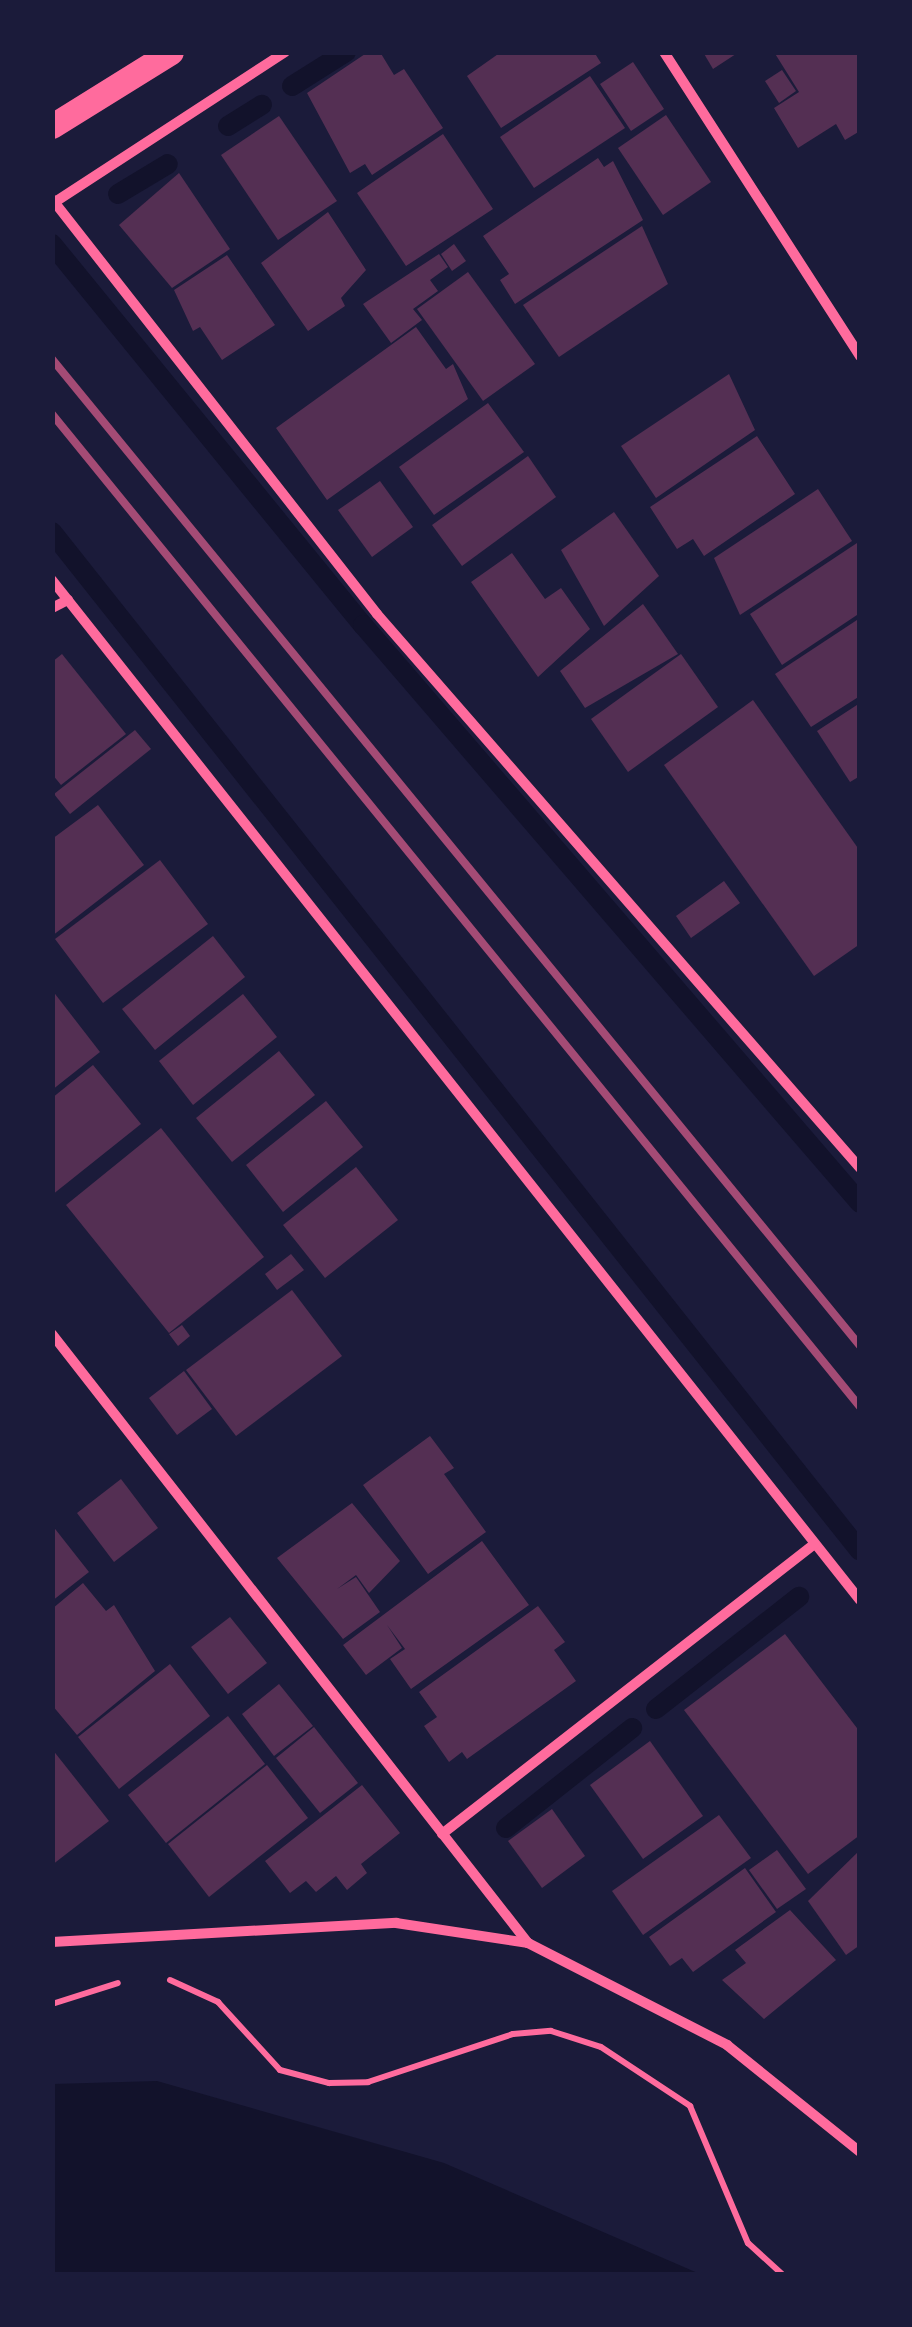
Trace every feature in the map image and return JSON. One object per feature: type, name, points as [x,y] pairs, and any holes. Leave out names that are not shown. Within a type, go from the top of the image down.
[{"type":"main road","points":[[52,126],[172,52]]},
{"type":"street","points":[[285,52],[54,200],[377,614],[860,1168]]},
{"type":"street","points":[[664,52],[860,356]]},
{"type":"street","points":[[52,580],[860,1600]]},
{"type":"street","points":[[52,608],[68,600]]},
{"type":"street","points":[[52,1334],[528,1943]]},
{"type":"street","points":[[442,1834],[815,1544]]},
{"type":"street","points":[[52,1942],[396,1923],[528,1943],[727,2045],[860,2152]]},
{"type":"path","points":[[52,2004],[125,1981]]},
{"type":"path","points":[[158,1981],[218,2002],[280,2070],[329,2083],[368,2082],[514,2034],[551,2031],[600,2047],[690,2106],[748,2243],[782,2274]]},
{"type":"shaded area","points":[[157,2081],[444,2163],[700,2274],[53,2274],[53,2084]]},
{"type":"building","points":[[368,52],[380,52],[394,75],[404,69],[443,128],[372,175],[365,164],[350,173],[307,93]]},
{"type":"building","points":[[501,52],[594,52],[601,63],[501,128],[467,76]]},
{"type":"building","points":[[703,52],[739,52],[713,69]]},
{"type":"building","points":[[774,52],[860,52],[860,131],[845,140],[836,124],[798,148],[774,108],[799,92]]},
{"type":"building","points":[[633,62],[664,109],[631,131],[600,84]]},
{"type":"building","points":[[782,70],[796,91],[779,103],[765,81]]},
{"type":"building","points":[[590,76],[625,128],[534,188],[500,137]]},
{"type":"building","points":[[666,115],[711,182],[663,215],[618,148]]},
{"type":"building","points":[[279,116],[337,201],[278,240],[221,155]]},
{"type":"building","points":[[443,134],[493,209],[406,266],[357,193]]},
{"type":"building","points":[[598,158],[604,167],[613,161],[643,220],[515,304],[500,280],[509,274],[483,236]]},
{"type":"building","points":[[179,173],[230,249],[172,288],[119,225]]},
{"type":"building","points":[[328,212],[366,270],[341,298],[345,306],[308,331],[261,263]]},
{"type":"building","points":[[642,226],[668,284],[559,357],[523,305]]},
{"type":"building","points":[[454,244],[466,261],[452,271],[441,254]]},
{"type":"building","points":[[439,254],[448,267],[430,280],[438,291],[413,309],[422,320],[391,343],[363,304]]},
{"type":"building","points":[[227,255],[275,325],[222,360],[200,327],[193,331],[174,290]]},
{"type":"building","points":[[468,272],[535,364],[483,401],[417,309]]},
{"type":"building","points":[[416,327],[446,369],[453,364],[468,399],[327,500],[276,428]]},
{"type":"building","points":[[729,374],[755,430],[656,498],[621,446]]},
{"type":"building","points":[[488,403],[524,452],[434,515],[399,467]]},
{"type":"building","points":[[757,436],[795,494],[704,556],[693,539],[677,549],[650,507]]},
{"type":"building","points":[[528,456],[556,497],[462,566],[432,525]]},
{"type":"building","points":[[380,481],[413,527],[372,557],[338,510]]},
{"type":"building","points":[[818,489],[852,541],[740,615],[714,558]]},
{"type":"building","points":[[614,512],[659,576],[604,626],[561,550]]},
{"type":"building","points":[[860,541],[860,613],[782,665],[750,614]]},
{"type":"building","points":[[512,553],[545,599],[561,588],[590,629],[538,677],[471,582]]},
{"type":"building","points":[[643,604],[678,654],[585,708],[560,671]]},
{"type":"building","points":[[860,618],[860,696],[811,727],[775,674]]},
{"type":"building","points":[[62,654],[126,734],[61,785],[52,774],[52,662]]},
{"type":"building","points":[[681,654],[718,707],[628,772],[591,719]]},
{"type":"building","points":[[753,700],[860,851],[860,944],[814,976],[664,765]]},
{"type":"building","points":[[860,703],[860,776],[850,782],[817,731]]},
{"type":"building","points":[[135,730],[151,749],[70,814],[54,794]]},
{"type":"building","points":[[98,805],[144,865],[52,936],[52,839]]},
{"type":"building","points":[[160,860],[208,924],[103,1003],[55,939]]},
{"type":"building","points":[[724,881],[740,903],[691,938],[676,916]]},
{"type":"building","points":[[213,936],[245,977],[155,1050],[122,1009]]},
{"type":"building","points":[[52,990],[100,1052],[52,1090]]},
{"type":"building","points":[[243,994],[277,1037],[193,1105],[159,1061]]},
{"type":"building","points":[[279,1051],[315,1095],[232,1162],[196,1118]]},
{"type":"building","points":[[93,1065],[141,1124],[52,1195],[52,1098]]},
{"type":"building","points":[[326,1101],[363,1147],[283,1212],[246,1165]]},
{"type":"building","points":[[161,1128],[264,1257],[169,1333],[66,1205]]},
{"type":"building","points":[[356,1167],[398,1220],[325,1278],[283,1225]]},
{"type":"building","points":[[291,1254],[304,1270],[277,1290],[265,1274]]},
{"type":"building","points":[[292,1290],[342,1356],[236,1436],[186,1370]]},
{"type":"building","points":[[182,1325],[190,1336],[178,1346],[169,1334]]},
{"type":"building","points":[[184,1371],[212,1409],[177,1435],[149,1398]]},
{"type":"building","points":[[430,1436],[454,1468],[444,1474],[486,1532],[428,1574],[363,1485]]},
{"type":"building","points":[[121,1479],[158,1528],[114,1562],[77,1513]]},
{"type":"building","points":[[352,1503],[400,1561],[369,1593],[356,1575],[337,1589],[356,1577],[380,1612],[343,1639],[277,1558]]},
{"type":"building","points":[[52,1525],[89,1572],[52,1601]]},
{"type":"building","points":[[482,1541],[529,1605],[411,1689],[390,1659],[405,1649],[387,1625],[402,1648],[366,1675],[343,1645]]},
{"type":"building","points":[[83,1583],[106,1611],[114,1605],[155,1671],[77,1735],[52,1705],[52,1609]]},
{"type":"building","points":[[538,1606],[565,1642],[554,1650],[576,1681],[467,1759],[462,1752],[449,1762],[424,1726],[437,1717],[419,1692]]},
{"type":"building","points":[[230,1617],[267,1663],[228,1694],[191,1647]]},
{"type":"building","points":[[785,1634],[860,1732],[860,1835],[808,1874],[684,1710]]},
{"type":"building","points":[[170,1664],[210,1716],[119,1789],[78,1737]]},
{"type":"building","points":[[279,1684],[313,1726],[274,1756],[242,1714]]},
{"type":"building","points":[[228,1716],[265,1764],[166,1843],[128,1795]]},
{"type":"building","points":[[314,1727],[358,1783],[320,1813],[276,1758]]},
{"type":"building","points":[[650,1741],[703,1816],[643,1859],[590,1785]]},
{"type":"building","points":[[52,1749],[109,1821],[52,1865]]},
{"type":"building","points":[[267,1765],[308,1818],[209,1897],[168,1844]]},
{"type":"building","points":[[362,1785],[400,1833],[361,1864],[367,1873],[347,1890],[336,1876],[316,1892],[306,1881],[290,1893],[265,1861]]},
{"type":"building","points":[[552,1809],[585,1856],[542,1888],[508,1841]]},
{"type":"building","points":[[719,1815],[751,1858],[643,1935],[612,1891]]},
{"type":"building","points":[[777,1850],[806,1889],[777,1909],[749,1870]]},
{"type":"building","points":[[860,1850],[860,1945],[846,1955],[808,1901]]},
{"type":"building","points":[[745,1868],[776,1912],[693,1972],[682,1958],[670,1966],[649,1937]]},
{"type":"building","points":[[790,1910],[836,1960],[764,2019],[722,1980],[746,1963],[735,1950]]},
{"type":"waterway","points":[[292,86],[346,52]]},
{"type":"waterway","points":[[228,126],[262,105]]},
{"type":"waterway","points":[[118,194],[168,164]]},
{"type":"waterway","points":[[52,244],[363,625],[860,1203]]},
{"type":"waterway","points":[[52,532],[860,1551]]},
{"type":"waterway","points":[[656,1709],[799,1597]]},
{"type":"waterway","points":[[506,1828],[632,1728]]},
{"type":"railway","points":[[52,359],[860,1346]]},
{"type":"railway","points":[[52,414],[860,1407]]}]
